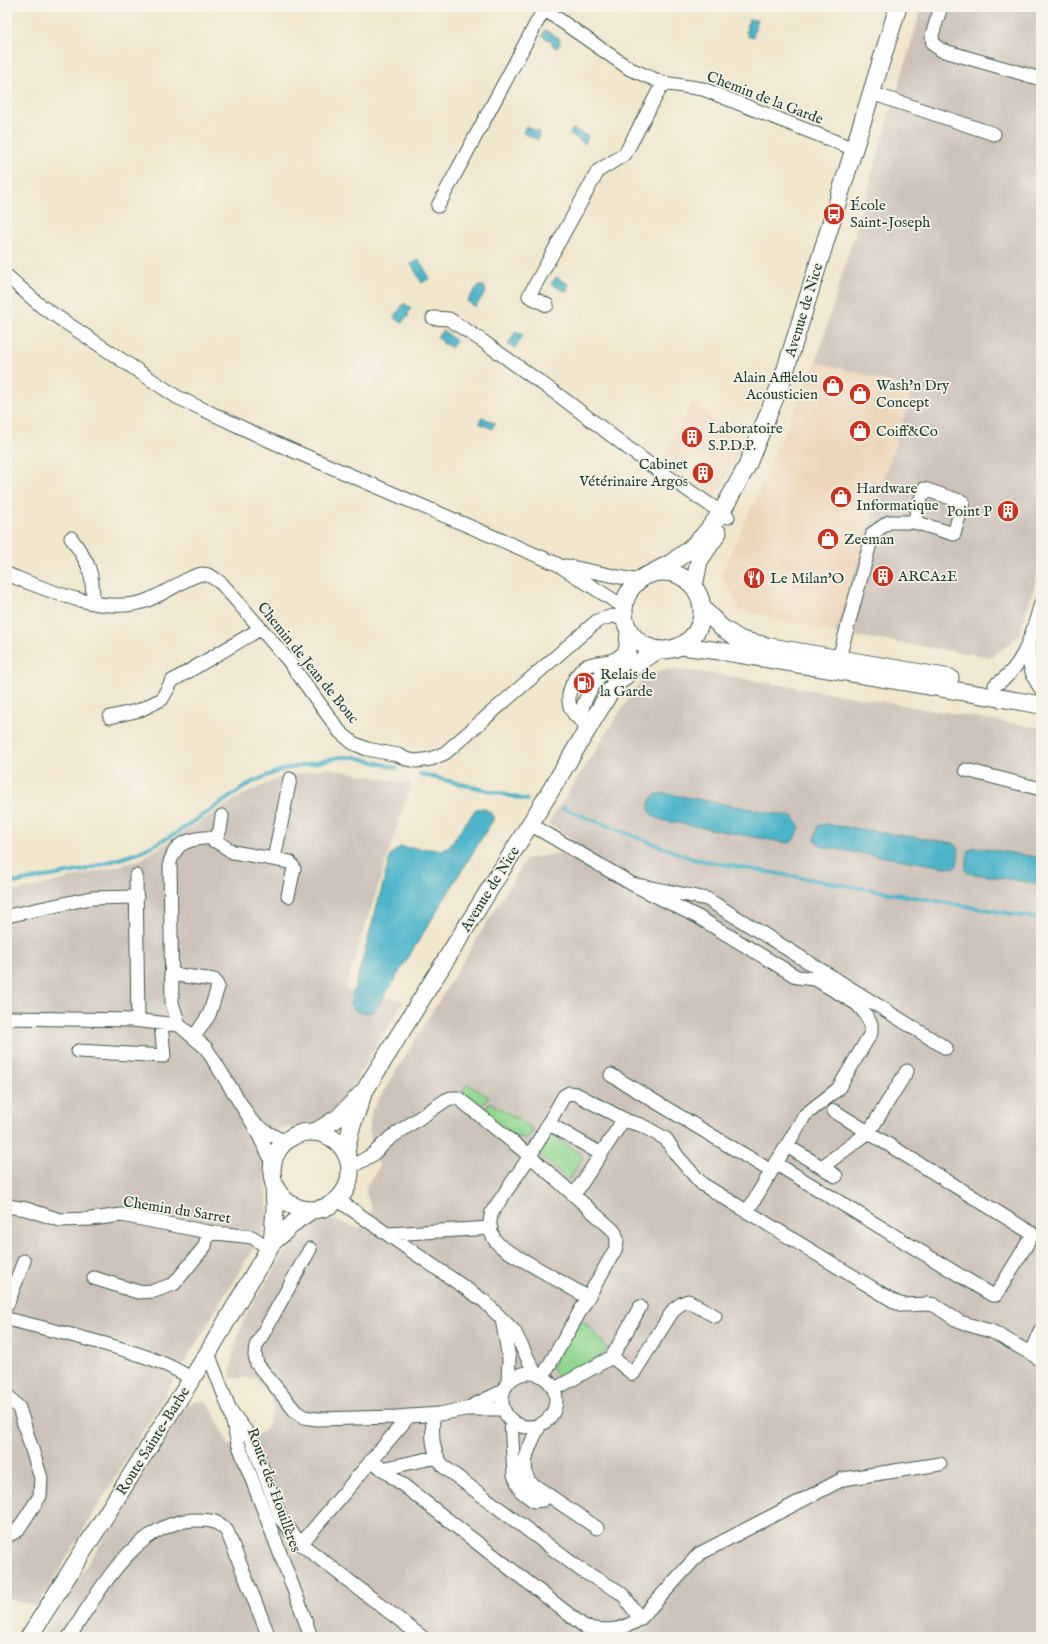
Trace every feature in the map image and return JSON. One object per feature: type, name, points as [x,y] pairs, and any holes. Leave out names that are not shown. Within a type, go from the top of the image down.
[{"type":"main road","name":"Avenue de Nice","points":[[694,586],[699,561],[725,515],[747,483],[797,364],[875,94],[903,7]]},
{"type":"main road","name":"Avenue de Nice","points":[[644,578],[671,563],[689,550],[725,515],[783,378],[854,149],[875,94]]},
{"type":"main road","points":[[664,572],[680,576],[694,586],[700,597],[703,609],[702,621],[690,640],[681,646],[670,650],[658,650],[647,647],[637,640],[627,626],[629,592],[644,578],[664,572]]},
{"type":"main road","points":[[703,609],[722,628],[741,640],[1041,694]]},
{"type":"main road","name":"Avenue de Nice","points":[[613,687],[627,657],[627,626]]},
{"type":"main road","points":[[681,646],[720,651],[1041,705]]},
{"type":"main road","name":"Avenue de Nice","points":[[349,1160],[351,1128],[365,1090],[543,803],[586,723],[613,687],[638,663],[658,650]]},
{"type":"main road","name":"Avenue de Nice","points":[[315,1132],[338,1118],[365,1090]]},
{"type":"main road","points":[[315,1132],[333,1138],[349,1160],[350,1179],[346,1191],[338,1200],[326,1208],[312,1210],[299,1208],[288,1203],[280,1194],[274,1183],[273,1163],[279,1147],[285,1142],[302,1133],[315,1132]]},
{"type":"main road","name":"Route Sainte-Barbe","points":[[270,1245],[275,1210],[274,1183]]},
{"type":"main road","name":"Route Sainte-Barbe","points":[[29,1637],[208,1353],[270,1245],[297,1220],[312,1210]]},
{"type":"street","points":[[941,7],[932,36],[933,44],[941,50],[1041,79]]},
{"type":"street","points":[[438,206],[543,8]]},
{"type":"street","name":"Chemin de la Garde","points":[[543,8],[630,69],[663,83],[703,89],[854,149]]},
{"type":"street","points":[[547,305],[529,296],[552,257],[571,218],[598,171],[625,154],[663,83]]},
{"type":"street","points":[[875,94],[994,134]]},
{"type":"street","points":[[7,276],[41,306],[178,397],[266,439],[557,564],[644,578]]},
{"type":"street","points":[[433,318],[449,319],[481,340],[561,397],[649,464],[725,515]]},
{"type":"street","points":[[839,658],[873,533],[889,522],[914,522]]},
{"type":"street","points":[[71,538],[85,557],[89,566],[93,584],[93,602]]},
{"type":"street","points":[[557,564],[627,626],[622,655],[614,660],[599,677],[582,707],[586,723]]},
{"type":"street","name":"Chemin de Jean de Bouc","points":[[7,574],[62,596],[116,605],[139,604],[155,598],[192,578],[203,574],[212,577],[222,584],[288,660],[340,732],[353,744],[416,761],[431,759],[445,752],[597,621],[612,616],[627,626]]},
{"type":"street","points":[[995,685],[1006,678],[1023,655],[1030,640],[1041,603]]},
{"type":"street","points":[[110,717],[140,710],[162,699],[172,681],[260,629]]},
{"type":"street","points":[[1030,640],[1030,667],[1032,675],[1041,689]]},
{"type":"street","points":[[586,723],[575,716],[570,706],[568,698],[570,691],[584,667],[614,660]]},
{"type":"street","points":[[966,770],[1041,789]]},
{"type":"street","points":[[274,859],[290,780]]},
{"type":"street","points":[[214,841],[220,830],[222,816]]},
{"type":"street","points":[[530,824],[632,884],[698,917],[797,977],[815,979],[857,1004],[871,1024],[871,1033],[838,1089],[805,1114],[747,1212]]},
{"type":"street","points":[[179,1025],[172,1003],[170,862],[173,853],[178,846],[184,842],[206,838],[233,852],[290,862],[294,868],[288,896]]},
{"type":"street","points":[[136,876],[138,1020]]},
{"type":"street","points":[[632,884],[707,899],[946,1048]]},
{"type":"street","points":[[7,916],[91,898],[137,897]]},
{"type":"street","points":[[171,974],[214,980],[218,987],[209,1015],[194,1037]]},
{"type":"street","points":[[7,1018],[138,1020],[179,1025],[206,1048],[252,1122],[273,1163]]},
{"type":"street","points":[[78,1051],[164,1056],[161,1023]]},
{"type":"street","points":[[822,1167],[869,1132],[907,1071]]},
{"type":"street","points":[[611,1075],[773,1167],[992,1295],[996,1295],[1033,1234],[834,1110]]},
{"type":"street","points":[[588,1297],[504,1249],[493,1239],[490,1228],[490,1218],[492,1212],[530,1156],[564,1096],[572,1093],[624,1119],[641,1125],[666,1139],[678,1157],[702,1184],[897,1303],[904,1305],[934,1305],[960,1322],[993,1332],[1035,1357],[1041,1330]]},
{"type":"street","points":[[349,1160],[372,1155],[386,1141],[411,1123],[446,1100],[455,1097],[462,1100],[530,1156],[613,1230],[617,1235],[618,1240],[615,1250],[588,1297],[539,1375]]},
{"type":"street","points":[[574,1195],[624,1119]]},
{"type":"street","points":[[252,1122],[285,1142]]},
{"type":"street","points":[[548,1123],[601,1154]]},
{"type":"street","points":[[787,1146],[836,1176]]},
{"type":"street","points":[[338,1200],[484,1301],[514,1331],[539,1375],[550,1382],[555,1389],[557,1397],[553,1414],[540,1426],[527,1452],[525,1469],[529,1482],[597,1528]]},
{"type":"street","name":"Chemin du Sarret","points":[[7,1206],[26,1209],[60,1220],[92,1219],[122,1215],[208,1232],[252,1237],[270,1245]]},
{"type":"street","points":[[388,1234],[490,1228]]},
{"type":"street","points":[[94,1278],[138,1292],[154,1291],[174,1284],[205,1246],[208,1232]]},
{"type":"street","points":[[310,1249],[256,1346],[255,1355],[257,1364],[296,1412],[304,1417],[317,1418],[433,1415],[465,1410],[503,1409]]},
{"type":"street","points":[[7,1305],[24,1261]]},
{"type":"street","points":[[612,1357],[634,1374],[674,1309],[680,1304],[688,1301],[715,1316]]},
{"type":"street","points":[[555,1389],[612,1357],[640,1307]]},
{"type":"street","points":[[502,1318],[509,1358],[506,1387],[502,1400],[503,1409],[511,1421],[517,1425],[525,1427],[540,1426]]},
{"type":"street","points":[[7,1319],[133,1352],[166,1364],[192,1379]]},
{"type":"street","name":"Route des Houillères","points":[[208,1353],[230,1410],[238,1443],[311,1637]]},
{"type":"street","points":[[465,1410],[506,1387],[521,1374],[539,1375]]},
{"type":"street","points":[[7,1395],[19,1408],[41,1478],[40,1496],[17,1531],[7,1536]]},
{"type":"street","points":[[230,1410],[251,1438],[282,1519],[288,1530],[300,1544],[422,1637]]},
{"type":"street","points":[[433,1415],[432,1440],[437,1457],[451,1474],[581,1570],[618,1591],[624,1596],[640,1618]]},
{"type":"street","points":[[300,1544],[409,1416]]},
{"type":"street","points":[[511,1421],[513,1467],[520,1488],[534,1501],[543,1500],[547,1495]]},
{"type":"street","points":[[382,1469],[437,1457]]},
{"type":"street","points":[[371,1460],[585,1628],[603,1631],[627,1626],[640,1618],[699,1554],[843,1479],[940,1464]]},
{"type":"street","points":[[69,1637],[112,1573],[137,1545],[165,1526],[187,1520],[200,1520],[221,1524],[227,1531],[269,1637]]},
{"type":"shaded area","points":[[922,7],[1041,7],[1041,564],[1019,636],[991,657],[835,633],[913,388],[816,362]]},
{"type":"shaded area","points":[[816,362],[913,388],[835,633],[739,609],[721,575]]},
{"type":"shaded area","points":[[693,404],[745,446],[712,501],[659,467]]},
{"type":"shaded area","points":[[665,669],[709,673],[1041,728],[1041,1637],[42,1637],[185,1408],[193,1401],[206,1401],[210,1406],[229,1446],[265,1431],[274,1405],[269,1394],[255,1378],[230,1378],[234,1346],[247,1313],[299,1231],[311,1223],[324,1220],[339,1221],[359,1229],[372,1210],[366,1193],[367,1185],[379,1167],[369,1128],[372,1110],[526,859],[563,852],[571,839],[548,824],[634,690],[645,678]]},
{"type":"shaded area","points":[[327,768],[411,784],[345,989],[404,1001],[339,1107],[318,1125],[280,1129],[262,1153],[267,1169],[268,1218],[263,1232],[37,1607],[7,1598],[7,894],[138,861],[243,795],[279,778]]},
{"type":"green space","points":[[467,1084],[489,1097],[481,1107],[463,1092]]},
{"type":"green space","points":[[490,1102],[533,1129],[528,1139],[520,1137],[518,1139],[484,1110]]},
{"type":"green space","points":[[549,1135],[581,1154],[582,1158],[569,1180],[538,1153]]},
{"type":"green space","points":[[580,1321],[586,1323],[608,1349],[604,1353],[562,1377],[557,1376],[554,1373],[552,1366]]},
{"type":"water","points":[[749,19],[757,20],[753,37],[748,37],[748,34],[746,33]]},
{"type":"water","points":[[545,30],[559,38],[560,43],[557,48],[552,45],[552,42],[542,36]]},
{"type":"water","points":[[526,126],[539,132],[538,140],[523,133]]},
{"type":"water","points":[[572,129],[588,136],[585,144],[570,134]]},
{"type":"water","points":[[419,260],[430,278],[422,283],[411,264]]},
{"type":"water","points":[[556,277],[568,284],[568,290],[564,291],[551,284]]},
{"type":"water","points":[[478,286],[484,286],[486,292],[475,307],[467,301]]},
{"type":"water","points":[[404,303],[411,308],[408,313],[408,317],[405,318],[402,323],[394,318]]},
{"type":"water","points":[[443,330],[456,341],[451,348],[446,344],[443,344],[437,337]]},
{"type":"water","points":[[516,331],[523,335],[515,348],[508,344]]},
{"type":"water","points":[[482,417],[495,423],[492,429],[479,423]]},
{"type":"water","points":[[664,793],[794,817],[800,828],[792,842],[787,843],[661,820],[653,816],[649,810],[649,806],[652,797],[657,794]]},
{"type":"water","points":[[483,808],[492,814],[493,820],[377,1008],[373,1012],[357,1012],[350,1005],[391,854],[400,847],[441,850],[449,846],[476,809]]},
{"type":"water","points":[[825,824],[954,843],[959,848],[957,866],[952,868],[823,847],[818,844],[815,838],[818,826]]},
{"type":"water","points":[[976,847],[1041,858],[1041,884],[968,873],[965,870],[969,850]]},
{"type":"waterway","points":[[7,884],[84,870],[138,853],[175,834],[252,782],[281,770],[341,757],[355,757],[397,768]]},
{"type":"waterway","points":[[420,774],[527,800]]},
{"type":"waterway","points":[[562,808],[693,859],[1041,919]]},
{"type":"place","name":"École Saint-Joseph","points":[[834,214]]},
{"type":"place","name":"Alain Afflelou Acousticien","points":[[833,386]]},
{"type":"place","name":"Wash'n Dry Concept","points":[[860,394]]},
{"type":"place","name":"Coiff&Co","points":[[860,431]]},
{"type":"place","name":"Laboratoire S.P.D.P.","points":[[692,437]]},
{"type":"place","name":"Cabinet Vétérinaire Argos","points":[[703,473]]},
{"type":"place","name":"Hardware Informatique","points":[[841,497]]},
{"type":"place","name":"Point P","points":[[1008,511]]},
{"type":"place","name":"Zeeman","points":[[828,539]]},
{"type":"place","name":"ARCA2E","points":[[883,576]]},
{"type":"place","name":"Le Milan'O","points":[[754,578]]},
{"type":"place","name":"Relais de la Garde","points":[[584,683]]}]
